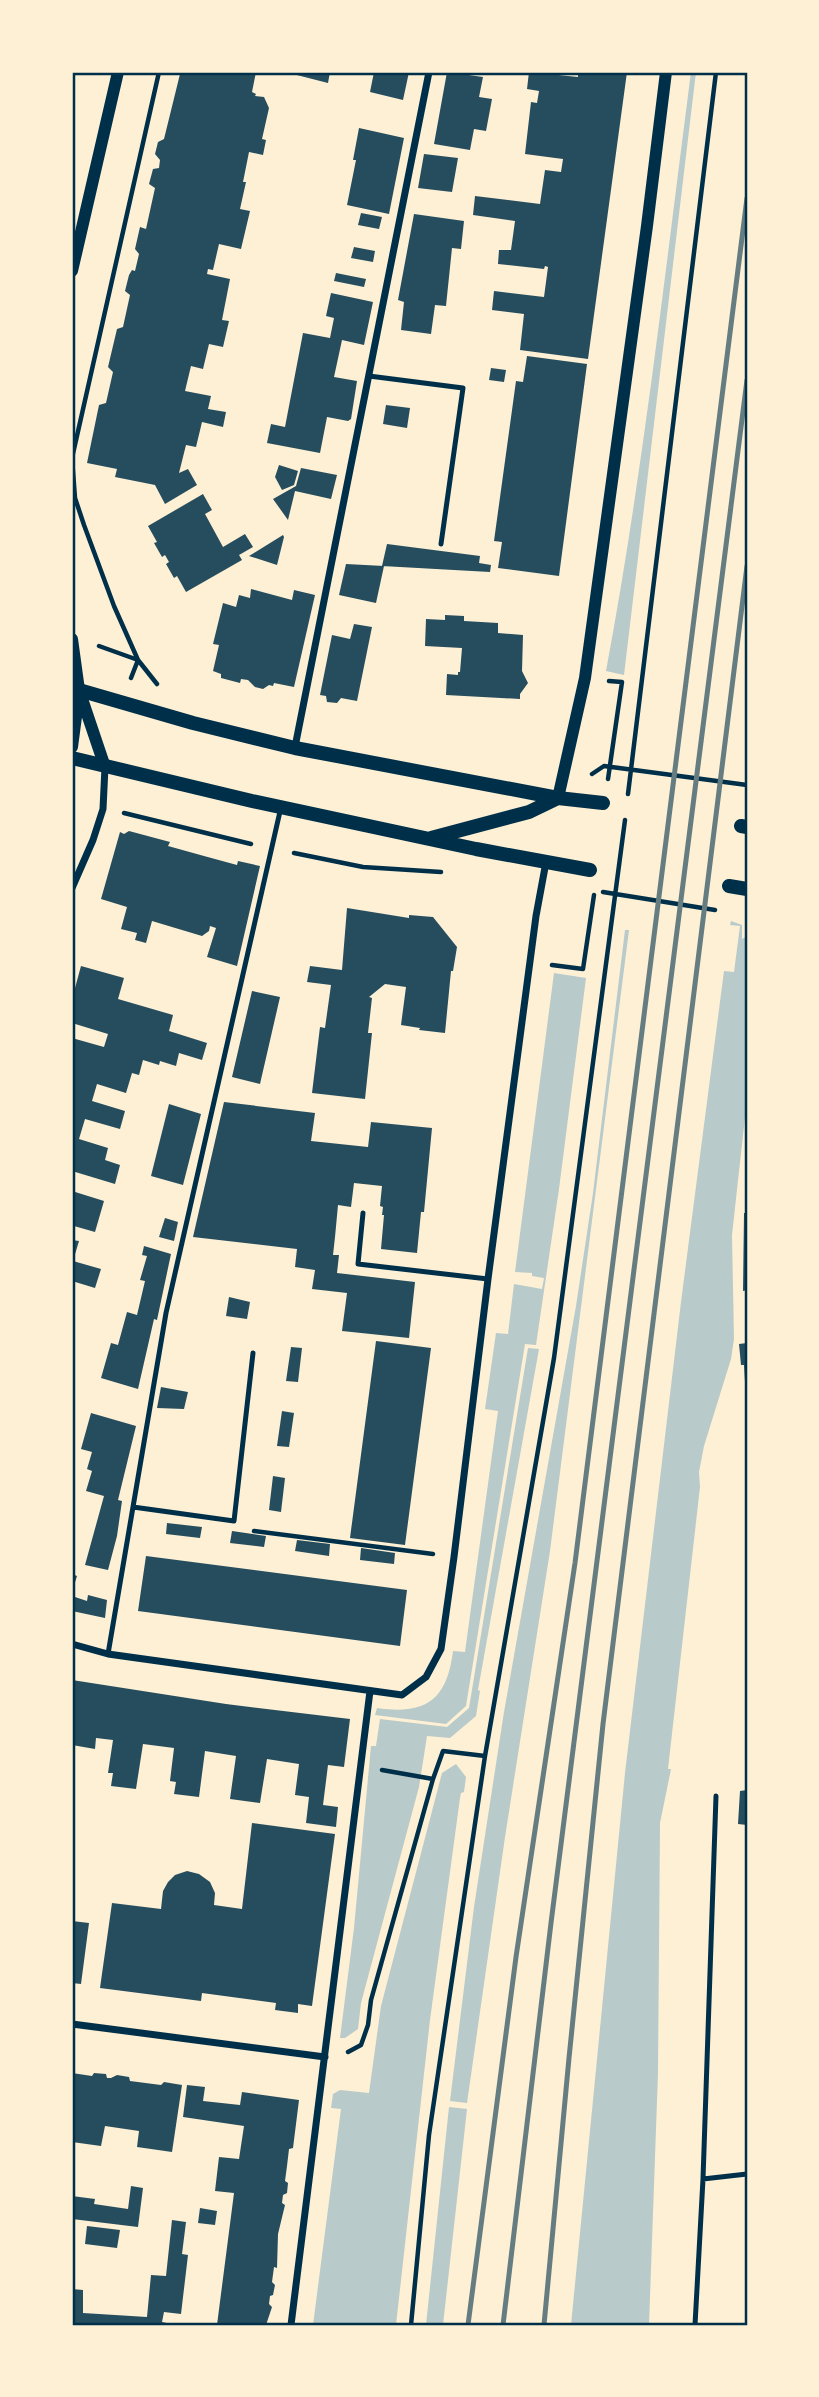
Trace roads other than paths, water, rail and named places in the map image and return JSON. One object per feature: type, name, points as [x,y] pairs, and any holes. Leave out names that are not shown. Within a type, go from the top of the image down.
[{"type":"main road","points":[[75,689],[193,723],[295,748],[558,798],[603,803]]},
{"type":"main road","points":[[72,758],[281,807],[590,870]]},
{"type":"main road","points":[[429,838],[529,811],[558,798]]},
{"type":"main road","points":[[729,886],[747,890]]},
{"type":"street","points":[[72,271],[118,72]]},
{"type":"street","points":[[295,748],[429,72]]},
{"type":"street","points":[[558,798],[585,678],[666,72]]},
{"type":"street","points":[[72,639],[75,689],[72,747]]},
{"type":"street","points":[[72,888],[103,809],[105,767],[75,689]]},
{"type":"street","points":[[72,1644],[108,1654],[402,1695],[426,1678],[441,1648],[530,962],[546,862]]},
{"type":"street","points":[[291,2325],[370,1691]]},
{"type":"street","points":[[72,2024],[325,2057]]},
{"type":"lane","points":[[369,376],[463,388],[441,544]]},
{"type":"lane","points":[[108,1654],[166,1313],[281,807]]},
{"type":"lane","points":[[363,1213],[358,1264],[488,1279]]},
{"type":"lane","points":[[133,1507],[233,1521],[253,1353]]},
{"type":"lane","points":[[695,2325],[703,2179],[716,1796]]},
{"type":"lane","points":[[703,2179],[747,2174]]},
{"type":"railway","points":[[468,2325],[516,1957],[575,1563],[747,198]]},
{"type":"railway","points":[[503,2325],[551,1923],[747,380]]},
{"type":"railway","points":[[544,2325],[603,1724],[747,566]]}]
